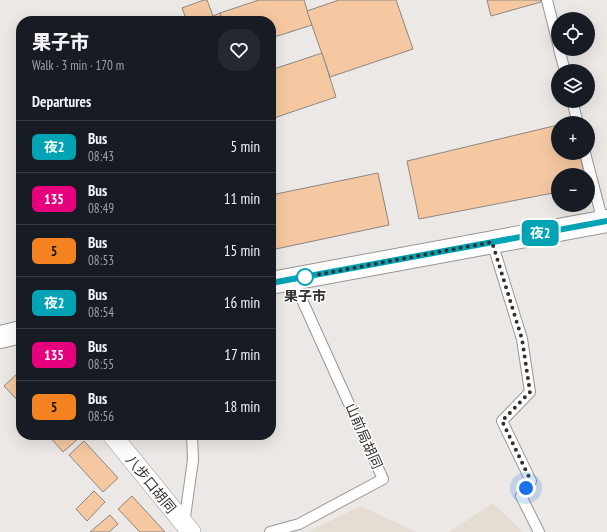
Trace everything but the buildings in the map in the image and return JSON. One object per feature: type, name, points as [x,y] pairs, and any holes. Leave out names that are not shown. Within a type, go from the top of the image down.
[{"type":"main road","points":[[276,282],[605,221]]},
{"type":"main road","points":[[0,336],[16,333]]},
{"type":"street","name":"八步口胡同","points":[[116,440],[187,528]]},
{"type":"lane","points":[[547,0],[551,16]]},
{"type":"lane","points":[[587,160],[605,221]]},
{"type":"lane","points":[[492,242],[522,339],[530,392],[502,421],[531,481],[521,496],[540,532]]},
{"type":"lane","name":"山前局胡同","points":[[270,532],[299,524],[383,479],[293,280]]},
{"type":"lane","points":[[187,528],[193,460],[192,440]]},
{"type":"shaded area","points":[[493,503],[523,532],[449,532]]},
{"type":"shaded area","points":[[361,506],[416,532],[307,532]]},
{"type":"bus line","name":"夜2","points":[[276,282],[607,221]]},
{"type":"place","name":"果子市","points":[[305,277]]},
{"type":"route","points":[[305,277],[492,242],[522,339],[530,392],[502,421],[531,481],[526,488]]}]
